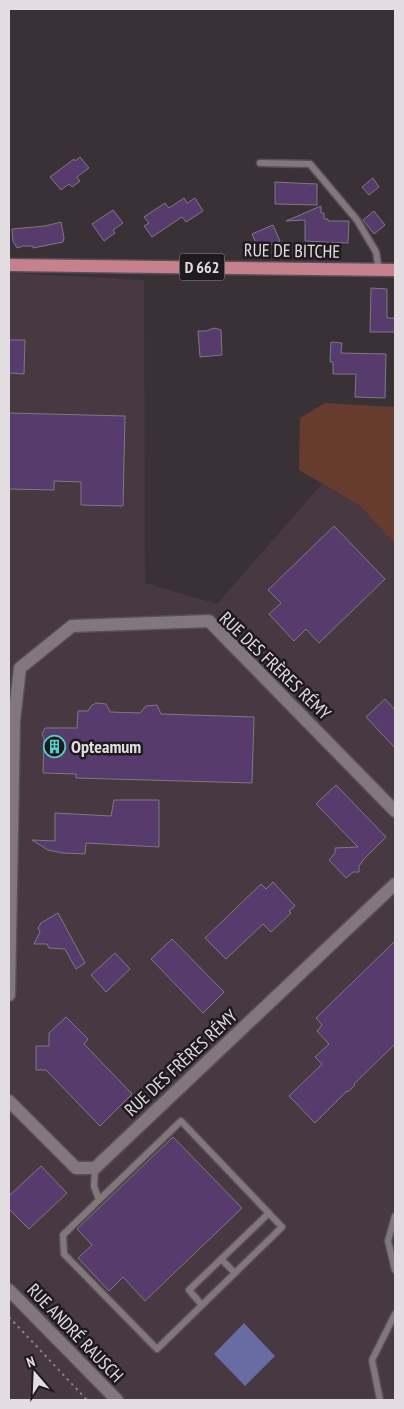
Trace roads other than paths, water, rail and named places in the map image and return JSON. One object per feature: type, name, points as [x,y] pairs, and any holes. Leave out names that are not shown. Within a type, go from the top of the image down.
[{"type":"main road","name":"RUE DE BITCHE","points":[[9,265],[395,270]]},
{"type":"street","name":"RUE DES FRÈRES RÉMY","points":[[9,995],[11,768],[20,668],[72,626],[209,622],[395,811]]},
{"type":"street","name":"RUE DES FRÈRES RÉMY","points":[[95,1168],[395,884]]},
{"type":"street","points":[[9,1100],[76,1168],[95,1168]]},
{"type":"street","name":"RUE ANDRÉ RAUSCH","points":[[9,1290],[116,1400]]},
{"type":"lane","points":[[260,163],[310,164],[357,220],[376,252],[379,270]]},
{"type":"lane","points":[[181,1120],[269,1213],[282,1227],[157,1349],[64,1254],[63,1234],[181,1120]]},
{"type":"lane","points":[[95,1168],[94,1186],[98,1200]]},
{"type":"lane","points":[[202,1305],[189,1290],[269,1213]]},
{"type":"lane","points":[[395,1216],[388,1241],[395,1270]]},
{"type":"lane","points":[[221,1259],[235,1273]]},
{"type":"lane","points":[[380,1400],[372,1360],[395,1314]]},
{"type":"water","points":[[244,1323],[275,1356],[245,1386],[214,1354]]},
{"type":"place","name":"Opteamum","points":[[55,747]]}]
